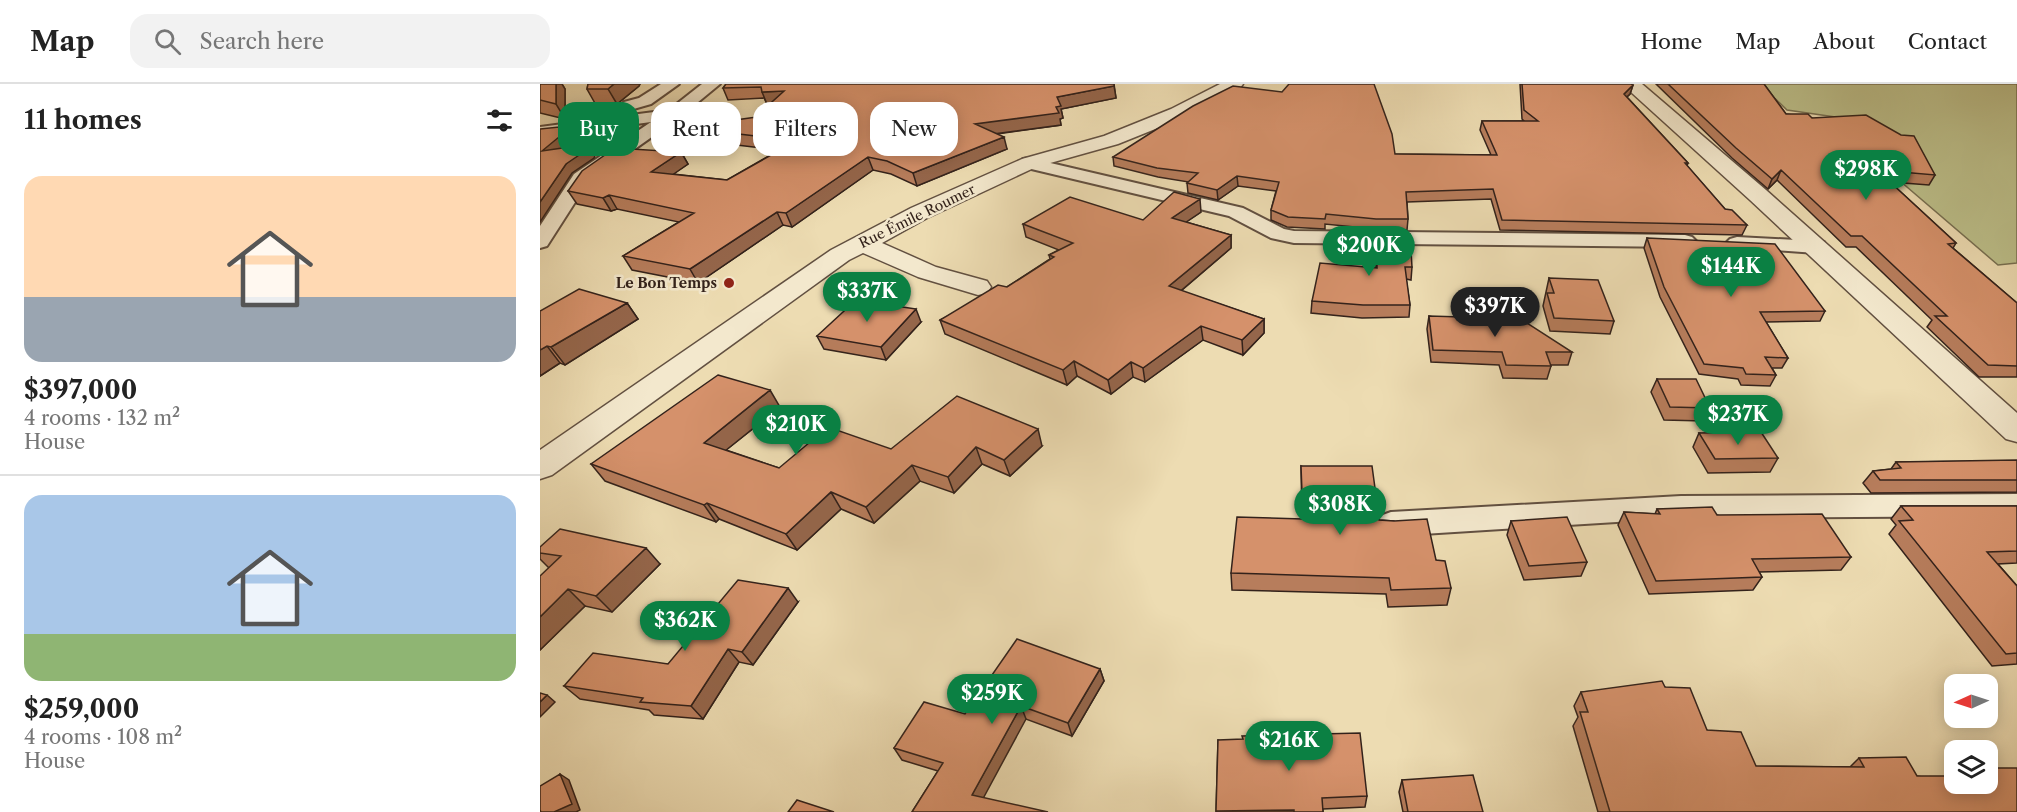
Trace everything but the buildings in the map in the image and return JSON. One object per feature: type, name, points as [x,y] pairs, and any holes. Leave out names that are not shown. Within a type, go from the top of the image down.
[{"type":"street","points":[[639,105],[671,84]]},
{"type":"street","points":[[689,102],[712,84]]},
{"type":"street","name":"Rue Émile Roumer","points":[[540,467],[840,255],[919,213],[1029,163],[1111,140],[1178,113],[1234,84]]},
{"type":"street","points":[[1631,84],[2012,422]]},
{"type":"street","points":[[540,122],[558,118]]},
{"type":"street","points":[[540,132],[558,128]]},
{"type":"street","points":[[540,242],[581,178],[651,130]]},
{"type":"street","points":[[1029,163],[1236,212],[1278,234],[1294,237],[1709,242],[1816,247]]},
{"type":"street","points":[[862,243],[927,272],[978,287]]},
{"type":"street","points":[[1391,524],[1681,507],[2017,505]]},
{"type":"green space","points":[[1760,84],[2017,84],[2017,263],[1998,265],[1886,169],[1849,119],[1787,110]]},
{"type":"green space","points":[[558,134],[558,147],[553,148],[554,135]]},
{"type":"place","name":"Le Bon Temps","points":[[729,283]]}]
